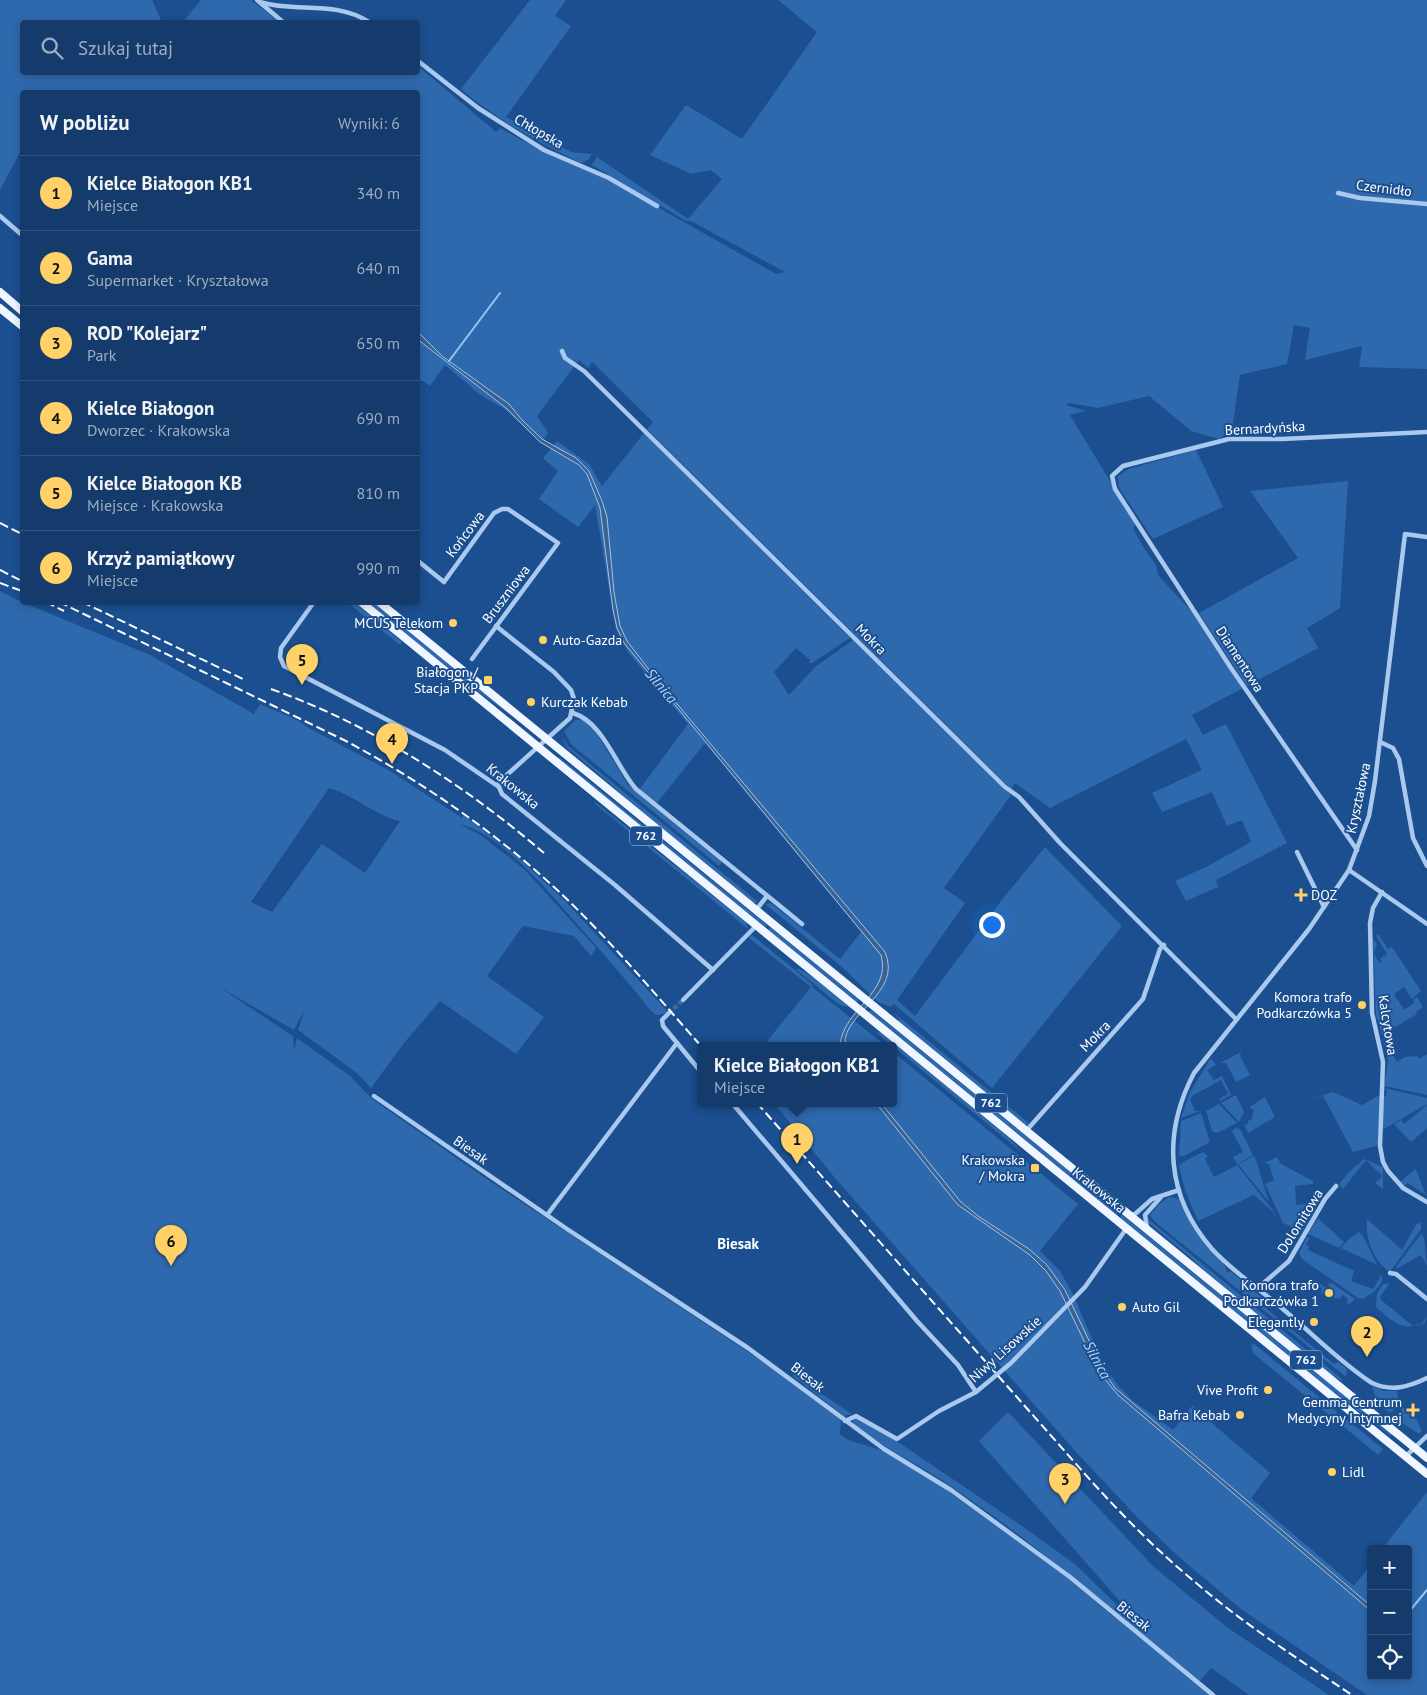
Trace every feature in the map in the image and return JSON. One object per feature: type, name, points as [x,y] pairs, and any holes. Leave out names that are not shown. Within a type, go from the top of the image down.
[{"type":"main road","points":[[0,292],[20,309]]},
{"type":"main road","points":[[0,308],[20,324]]},
{"type":"main road","name":"Krakowska","points":[[365,605],[1427,1474]]},
{"type":"main road","name":"Krakowska","points":[[383,605],[1427,1458]]},
{"type":"street","points":[[258,1],[280,20]]},
{"type":"street","points":[[258,1],[275,7],[332,6],[356,14],[366,20]]},
{"type":"street","name":"Chłopska","points":[[420,63],[478,108],[544,150],[609,178],[657,206]]},
{"type":"street","name":"Czernidło","points":[[1338,193],[1360,198],[1427,204]]},
{"type":"street","points":[[0,216],[20,234]]},
{"type":"street","name":"Mokra","points":[[562,352],[565,358],[584,371],[1005,787],[1020,797],[1060,842],[1236,1019]]},
{"type":"street","name":"Bernardyńska","points":[[1112,476],[1123,466],[1229,439],[1282,439],[1427,432]]},
{"type":"street","name":"Diamentowa","points":[[1112,476],[1115,489],[1231,668],[1357,850]]},
{"type":"street","name":"Końcowa","points":[[420,563],[444,582],[494,513],[502,509],[508,509],[558,544]]},
{"type":"street","name":"Kryształowa","points":[[1427,537],[1405,534],[1380,742],[1369,816],[1349,870],[1324,907],[1194,1073],[1182,1094],[1176,1115],[1172,1145],[1179,1190],[1189,1216],[1206,1242],[1220,1257],[1372,1383],[1385,1388],[1399,1389],[1427,1378]]},
{"type":"street","name":"Bruszniowa","points":[[472,659],[558,544]]},
{"type":"street","name":"Krakowska","points":[[312,605],[282,648],[280,657],[284,666],[445,750],[498,787],[502,794],[614,885],[712,970]]},
{"type":"street","points":[[496,626],[554,672],[571,690],[574,700],[573,713],[548,740],[499,782],[498,787]]},
{"type":"street","points":[[573,713],[584,716],[596,728],[626,778],[636,789],[802,924]]},
{"type":"street","points":[[1380,742],[1393,748],[1399,759],[1413,838],[1427,866]]},
{"type":"street","points":[[1297,852],[1324,907]]},
{"type":"street","points":[[1349,870],[1427,924]]},
{"type":"street","name":"Kalcytowa","points":[[1382,892],[1373,908],[1370,923],[1372,1013],[1383,1062],[1380,1146],[1383,1162],[1388,1171],[1403,1188],[1427,1202]]},
{"type":"street","points":[[756,910],[767,896]]},
{"type":"street","points":[[683,1000],[756,926]]},
{"type":"street","name":"Mokra","points":[[1026,1131],[1143,999],[1160,949],[1164,945]]},
{"type":"street","points":[[669,1012],[662,1024],[697,1067]]},
{"type":"street","points":[[547,1215],[677,1043]]},
{"type":"street","name":"Biesak","points":[[374,1096],[547,1215],[732,1336],[786,1374],[884,1449],[951,1490],[1070,1576],[1213,1695]]},
{"type":"street","points":[[735,1107],[917,1321],[958,1365],[976,1392]]},
{"type":"street","name":"Dolomitowa","points":[[1258,1288],[1289,1261],[1325,1199],[1336,1186]]},
{"type":"street","points":[[1128,1214],[1135,1214],[1152,1199],[1179,1190]]},
{"type":"street","points":[[1150,1233],[1145,1215],[1162,1196]]},
{"type":"street","name":"Niwy Lisowskie","points":[[845,1421],[856,1416],[897,1440],[939,1411],[976,1392],[1011,1363],[1072,1301],[1126,1229]]},
{"type":"street","points":[[1390,1273],[1396,1274],[1427,1299]]},
{"type":"street","points":[[1405,1456],[1427,1436]]},
{"type":"shaded area","points":[[0,0],[152,0],[161,20],[20,20],[20,75],[420,75],[420,68],[496,132],[500,128],[540,150],[608,179],[776,274],[785,272],[689,220],[688,222],[592,165],[597,157],[688,219],[722,179],[711,170],[691,174],[650,155],[686,105],[742,139],[817,32],[778,0],[1427,0],[1427,369],[1359,367],[1362,346],[1305,360],[1310,328],[1294,325],[1287,364],[1240,375],[1232,430],[1219,439],[1191,431],[1149,396],[1098,408],[1069,403],[1066,405],[1086,411],[1070,415],[1136,524],[1133,528],[1156,565],[1158,575],[1194,614],[1243,688],[1192,715],[1203,735],[1226,724],[1287,843],[1216,880],[1218,887],[1186,901],[1175,881],[1208,866],[1251,842],[1242,820],[1227,826],[1212,792],[1162,812],[1152,793],[1202,770],[1186,739],[1050,808],[1015,783],[1011,789],[647,429],[653,422],[592,362],[588,368],[579,360],[537,416],[548,433],[541,443],[506,410],[479,394],[445,365],[430,386],[420,379],[420,90],[20,90],[20,153],[0,190]]},
{"type":"shaded area","points":[[201,0],[251,0],[276,20],[185,20]]},
{"type":"shaded area","points":[[530,0],[566,0],[555,16],[571,26],[506,117],[571,152],[592,154],[588,160],[581,163],[518,130],[489,111],[461,89]]},
{"type":"shaded area","points":[[644,433],[850,638],[812,663],[809,663],[810,660],[796,648],[774,672],[789,695],[815,667],[853,640],[1011,795],[944,888],[965,903],[897,1000],[915,1016],[1001,901],[1045,847],[1122,926],[992,1088],[894,1004],[891,1007],[878,1002],[842,967],[765,904],[771,903],[840,959],[861,932],[705,743],[656,804],[639,790],[688,724],[628,652],[616,630],[595,505],[578,527],[539,499],[558,471],[543,458],[557,441],[589,464],[602,486]]},
{"type":"shaded area","points":[[1196,450],[1223,507],[1153,539],[1119,488],[1118,476],[1129,469]]},
{"type":"shaded area","points":[[1348,481],[1340,608],[1307,628],[1318,648],[1247,686],[1199,613],[1298,558],[1250,491]]},
{"type":"shaded area","points":[[0,591],[20,601],[20,605],[29,605],[150,655],[254,714],[260,704],[303,723],[307,727],[390,771],[462,818],[464,815],[520,859],[564,900],[669,1013],[656,1015],[651,1011],[538,880],[508,851],[492,839],[459,824],[479,834],[524,869],[596,948],[591,956],[574,936],[523,926],[487,976],[544,1017],[516,1054],[440,1001],[404,1043],[371,1088],[357,1073],[298,1030],[305,1009],[294,1030],[219,987],[293,1036],[294,1051],[297,1038],[350,1076],[372,1099],[488,1180],[786,1377],[841,1420],[840,1434],[848,1440],[881,1450],[937,1483],[1068,1578],[1114,1617],[1118,1616],[1009,1527],[940,1479],[853,1424],[853,1420],[856,1418],[895,1440],[1025,1528],[1076,1565],[1118,1606],[1124,1606],[979,1441],[1008,1412],[1154,1567],[1228,1628],[1329,1695],[1249,1695],[1211,1668],[1199,1682],[1211,1695],[0,1695]],"holes":[[[329,788],[348,795],[382,815],[400,821],[365,873],[322,844],[272,912],[251,902]]]},
{"type":"shaded area","points":[[350,605],[358,605],[402,642],[400,645]]},
{"type":"shaded area","points":[[369,605],[376,605],[528,728],[461,679]]},
{"type":"shaded area","points":[[576,720],[584,720],[592,726],[628,785],[722,862],[719,866],[571,744],[564,731]]},
{"type":"shaded area","points":[[561,736],[568,746],[758,902],[752,903],[633,805],[566,747]]},
{"type":"shaded area","points":[[559,757],[767,925],[764,928],[557,758]]},
{"type":"shaded area","points":[[594,803],[746,922],[748,929]]},
{"type":"shaded area","points":[[770,927],[859,1000],[856,1003],[768,930]]},
{"type":"shaded area","points":[[751,934],[813,985],[812,987],[881,1042],[766,1042],[811,987],[749,938]]},
{"type":"shaded area","points":[[1378,934],[1388,949],[1392,947],[1421,991],[1412,999],[1404,987],[1394,994],[1404,1010],[1414,1003],[1413,1000],[1417,997],[1423,1007],[1416,1012],[1417,1014],[1382,1035],[1376,1015],[1373,939],[1377,944],[1374,953],[1379,963],[1382,961],[1380,959],[1387,954],[1376,936]]},
{"type":"shaded area","points":[[797,968],[813,977],[851,1008],[838,1004],[797,970]]},
{"type":"shaded area","points":[[871,1010],[1120,1212],[1117,1216],[868,1013]]},
{"type":"shaded area","points":[[893,1012],[1030,1124],[1025,1125],[899,1023],[899,1019]]},
{"type":"shaded area","points":[[880,1032],[892,1042],[888,1042],[877,1033]]},
{"type":"shaded area","points":[[1385,1037],[1389,1049],[1397,1062],[1405,1057],[1417,1056],[1419,1059],[1427,1054],[1427,1095],[1384,1086],[1388,1061],[1383,1040]]},
{"type":"shaded area","points":[[897,1046],[1008,1137],[1023,1153],[897,1049]]},
{"type":"shaded area","points":[[1241,1052],[1240,1056],[1250,1075],[1236,1082],[1226,1063],[1220,1063]]},
{"type":"shaded area","points":[[897,1055],[1078,1204],[1040,1251],[1060,1271],[1072,1292],[1103,1364],[1117,1384],[1132,1400],[1173,1430],[1192,1406],[1270,1473],[1251,1498],[1354,1586],[1367,1569],[1367,1680],[1412,1680],[1412,1545],[1385,1545],[1427,1492],[1427,1695],[1367,1695],[1241,1609],[1179,1557],[1137,1517],[1076,1452],[835,1178],[777,1107],[897,1107]]},
{"type":"shaded area","points":[[1211,1058],[1216,1065],[1207,1070],[1214,1080],[1222,1076],[1231,1095],[1220,1101],[1219,1099],[1228,1094],[1221,1080],[1192,1096],[1190,1099],[1195,1111],[1200,1111],[1181,1118],[1190,1092]]},
{"type":"shaded area","points":[[1384,1088],[1427,1098],[1427,1104],[1382,1130],[1383,1097],[1386,1096],[1387,1091]]},
{"type":"shaded area","points":[[1333,1092],[1362,1105],[1380,1095],[1378,1144],[1376,1146],[1353,1152],[1323,1096],[1306,1101]]},
{"type":"shaded area","points":[[1236,1095],[1244,1112],[1239,1122],[1221,1103]]},
{"type":"shaded area","points":[[1265,1097],[1275,1117],[1248,1133],[1244,1125],[1247,1125],[1249,1120],[1251,1120],[1254,1110],[1250,1108]]},
{"type":"shaded area","points":[[1219,1104],[1237,1123],[1217,1133],[1212,1131],[1206,1111]]},
{"type":"shaded area","points":[[1427,1105],[1427,1128],[1411,1142],[1394,1124],[1401,1120],[1404,1124]]},
{"type":"shaded area","points":[[1201,1113],[1210,1142],[1184,1156],[1179,1156],[1181,1121]]},
{"type":"shaded area","points":[[1236,1128],[1240,1129],[1253,1155],[1237,1164],[1233,1157],[1243,1152],[1232,1131]]},
{"type":"shaded area","points":[[1203,1152],[1208,1156],[1205,1159],[1214,1177],[1237,1165],[1272,1209],[1279,1221],[1272,1211],[1254,1195],[1198,1221],[1185,1190],[1179,1166]]},
{"type":"shaded area","points":[[1254,1156],[1256,1160],[1269,1202],[1238,1164]]},
{"type":"shaded area","points":[[1277,1157],[1281,1164],[1313,1181],[1313,1184],[1295,1186],[1296,1205],[1315,1203],[1315,1210],[1302,1232],[1283,1223],[1265,1184],[1274,1180],[1269,1164],[1264,1163]]},
{"type":"shaded area","points":[[1364,1159],[1383,1167],[1383,1189],[1375,1183],[1382,1176],[1366,1160],[1343,1189],[1339,1184]]},
{"type":"shaded area","points":[[1415,1169],[1426,1195],[1408,1183],[1403,1186],[1400,1182]]},
{"type":"shaded area","points":[[1169,1197],[1179,1199],[1193,1228],[1208,1248],[1223,1263],[1228,1273],[1230,1271],[1265,1300],[1263,1306],[1334,1364],[1338,1362],[1347,1369],[1346,1377],[1154,1221],[1150,1215],[1158,1205]]},
{"type":"shaded area","points":[[1122,1215],[1392,1434],[1391,1436],[1328,1389],[1120,1218]]},
{"type":"shaded area","points":[[1147,1218],[1343,1380],[1329,1374],[1208,1275],[1190,1257],[1150,1224]]},
{"type":"shaded area","points":[[1318,1218],[1344,1242],[1339,1248],[1308,1234]]},
{"type":"shaded area","points":[[1367,1219],[1402,1250],[1417,1223],[1419,1224],[1421,1221],[1421,1229],[1390,1272],[1379,1262],[1371,1248],[1367,1234]]},
{"type":"shaded area","points":[[1359,1232],[1362,1234],[1377,1265],[1341,1248]]},
{"type":"shaded area","points":[[1421,1234],[1424,1238],[1427,1266],[1421,1255],[1398,1268],[1396,1267]]},
{"type":"shaded area","points":[[1307,1237],[1310,1238],[1306,1245],[1309,1246],[1308,1250],[1354,1271],[1351,1281],[1373,1289],[1382,1274],[1382,1282],[1375,1291],[1363,1299],[1358,1298],[1302,1259],[1299,1253]]},
{"type":"shaded area","points":[[1317,1281],[1327,1289],[1330,1288],[1328,1285],[1332,1283],[1355,1299],[1349,1304],[1346,1302],[1348,1299],[1343,1295],[1339,1299],[1334,1298],[1329,1290],[1325,1295],[1321,1292],[1322,1288],[1316,1285]]},
{"type":"shaded area","points":[[1390,1283],[1380,1297],[1381,1300],[1413,1326],[1398,1324],[1376,1307],[1377,1293],[1383,1284]]},
{"type":"shaded area","points":[[1427,1316],[1425,1323],[1413,1326],[1422,1323]]},
{"type":"shaded area","points":[[1253,1343],[1337,1412],[1335,1420],[1254,1354],[1251,1347]]},
{"type":"shaded area","points":[[795,1373],[815,1385],[814,1389],[852,1414],[844,1416],[793,1376]]},
{"type":"shaded area","points":[[1372,1386],[1384,1391],[1397,1391],[1399,1405],[1390,1413],[1378,1404]]},
{"type":"shaded area","points":[[1401,1405],[1417,1420],[1422,1431],[1419,1434],[1402,1423]]},
{"type":"shaded area","points":[[1339,1413],[1383,1449],[1378,1455],[1338,1422]]},
{"type":"water","name":"Silnica","points":[[420,334],[442,356],[509,404],[522,420],[542,439],[576,458],[589,471],[607,517],[614,592],[620,626],[627,641],[657,680],[885,952],[888,967],[886,980],[853,1023],[847,1034],[846,1042],[841,1042],[843,1032],[880,980],[883,968],[881,955],[624,643],[617,628],[613,610],[600,508],[587,474],[579,465],[540,442],[506,408],[421,342]]},
{"type":"water","name":"Silnica","points":[[879,1107],[884,1107],[960,1201],[978,1216],[1029,1249],[1046,1264],[1065,1290],[1103,1370],[1115,1388],[1367,1603],[1367,1608],[1118,1395],[1099,1372],[1060,1291],[1046,1271],[1030,1255],[958,1205]]},
{"type":"waterway","points":[[449,361],[500,293]]},
{"type":"waterway","points":[[1412,1608],[1427,1590]]},
{"type":"tunnel","points":[[669,1013],[683,1000]]},
{"type":"railway","points":[[0,523],[20,533]]},
{"type":"railway","points":[[0,570],[20,580]]},
{"type":"railway","points":[[0,583],[20,590]]},
{"type":"railway","points":[[52,605],[64,611]]},
{"type":"railway","points":[[65,605],[346,741],[429,790],[506,845],[554,887],[593,925],[697,1042]]},
{"type":"railway","points":[[88,605],[243,679]]},
{"type":"railway","points":[[271,689],[345,720],[415,759],[481,803],[544,853]]},
{"type":"railway","points":[[761,1107],[1084,1473],[1138,1530],[1166,1557],[1233,1612],[1352,1695]]},
{"type":"place","name":"MCUS Telekom","points":[[453,623]]},
{"type":"place","name":"Auto-Gazda","points":[[543,640]]},
{"type":"place","name":"Białogon / Stacja PKP","points":[[488,680]]},
{"type":"place","name":"Kielce Białogon KB","points":[[302,685]]},
{"type":"place","name":"Kurczak Kebab","points":[[531,702]]},
{"type":"place","name":"Kielce Białogon","points":[[392,764]]},
{"type":"place","name":"DOZ","points":[[1301,895]]},
{"type":"place","name":"Komora trafo Podkarczówka 5","points":[[1362,1005]]},
{"type":"place","name":"Kielce Białogon KB1","points":[[797,1164]]},
{"type":"place","name":"Krakowska / Mokra","points":[[1035,1168]]},
{"type":"place","name":"Krzyż pamiątkowy","points":[[171,1266]]},
{"type":"place","name":"Komora trafo Podkarczówka 1","points":[[1329,1293]]},
{"type":"place","name":"Auto Gil","points":[[1122,1307]]},
{"type":"place","name":"Elegantly","points":[[1314,1322]]},
{"type":"place","name":"Gama","points":[[1367,1357]]},
{"type":"place","name":"Vive Profit","points":[[1268,1390]]},
{"type":"place","name":"Gemma Centrum Medycyny Intymnej","points":[[1413,1410]]},
{"type":"place","name":"Bafra Kebab","points":[[1240,1415]]},
{"type":"place","name":"Lidl","points":[[1332,1472]]},
{"type":"place","name":"ROD \"Kolejarz\"","points":[[1065,1504]]},
{"type":"district","name":"Biesak","points":[[738,1244]]}]
